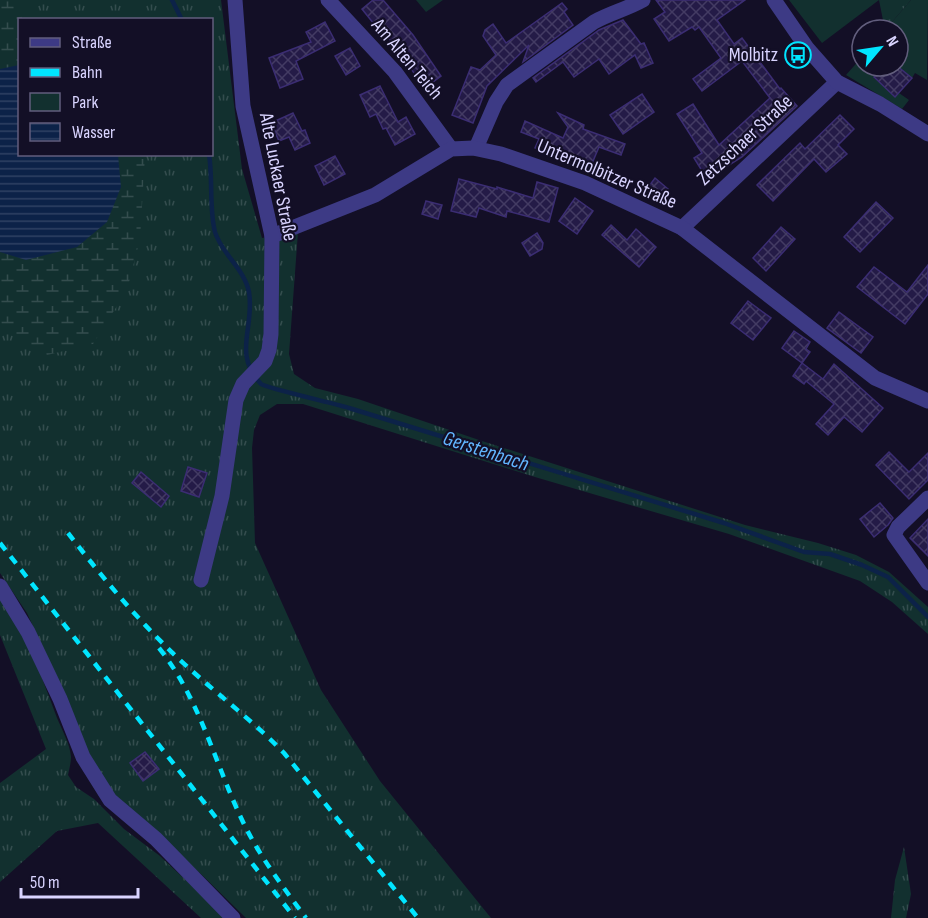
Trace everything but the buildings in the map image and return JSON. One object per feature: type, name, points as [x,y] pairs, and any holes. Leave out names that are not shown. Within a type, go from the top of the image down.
[{"type":"street","name":"Alte Luckaer Straße","points":[[201,580],[222,496],[236,400],[243,384],[265,361],[271,334],[272,236],[243,106],[234,0]]},
{"type":"street","name":"Am Alten Teich","points":[[328,0],[395,72],[451,149]]},
{"type":"street","points":[[476,148],[496,102],[507,85],[594,22],[643,0]]},
{"type":"street","points":[[774,0],[807,48],[837,82],[880,104],[928,134]]},
{"type":"street","name":"Zetzschaer Straße","points":[[682,228],[837,82]]},
{"type":"street","name":"Untermolbitzer Straße","points":[[272,236],[375,195],[451,149],[476,148],[501,154],[585,183],[682,228],[875,378],[928,401]]},
{"type":"street","points":[[928,498],[898,527],[894,535],[928,583]]},
{"type":"street","points":[[0,586],[28,632],[60,699],[83,757],[110,800],[156,839],[233,918]]},
{"type":"green space","points":[[0,0],[221,0],[242,169],[262,238],[298,232],[289,354],[294,374],[315,388],[358,399],[745,525],[856,555],[889,572],[928,607],[928,634],[892,602],[860,581],[729,534],[535,477],[303,404],[277,404],[260,415],[254,430],[252,448],[255,543],[321,690],[380,781],[491,918],[246,918],[201,874],[120,805],[95,768],[27,613],[0,573]]},
{"type":"green space","points":[[0,0],[9,0],[22,18],[18,18],[18,156],[145,156],[140,239],[127,290],[93,344],[47,355],[2,327],[0,314]]},
{"type":"green space","points":[[416,0],[443,0],[426,12]]},
{"type":"green space","points":[[789,0],[879,0],[855,18],[850,18],[850,22],[822,43]]},
{"type":"green space","points":[[879,0],[911,0],[895,18],[883,18]]},
{"type":"green space","points":[[911,0],[928,0],[927,80],[915,73],[912,78],[910,76],[910,18],[895,18]]},
{"type":"green space","points":[[851,78],[874,78],[895,96],[899,93],[909,100],[902,109]]},
{"type":"green space","points":[[0,598],[26,641],[66,737],[71,759],[68,775],[76,787],[94,799],[124,829],[160,856],[226,918],[201,918],[98,823],[57,831],[0,882],[0,783],[46,749],[0,635]]},
{"type":"green space","points":[[904,847],[911,894],[906,918],[891,918],[895,880]]},
{"type":"water","points":[[18,65],[18,156],[118,156],[121,187],[107,222],[77,247],[26,260],[0,252],[0,69]]},
{"type":"waterway","name":"Gerstenbach","points":[[172,0],[181,18]]},
{"type":"waterway","name":"Gerstenbach","points":[[209,156],[215,232],[222,247],[242,275],[249,292],[246,351],[252,373],[261,384],[349,408],[724,523],[804,552],[830,554],[862,565],[888,577],[928,617]]},
{"type":"railway","points":[[68,533],[142,622],[191,670],[284,753],[418,918]]},
{"type":"railway","points":[[0,543],[295,918]]},
{"type":"railway","points":[[159,648],[196,710],[250,835],[272,872],[306,918]]},
{"type":"place","name":"Molbitz","points":[[798,55]]}]
